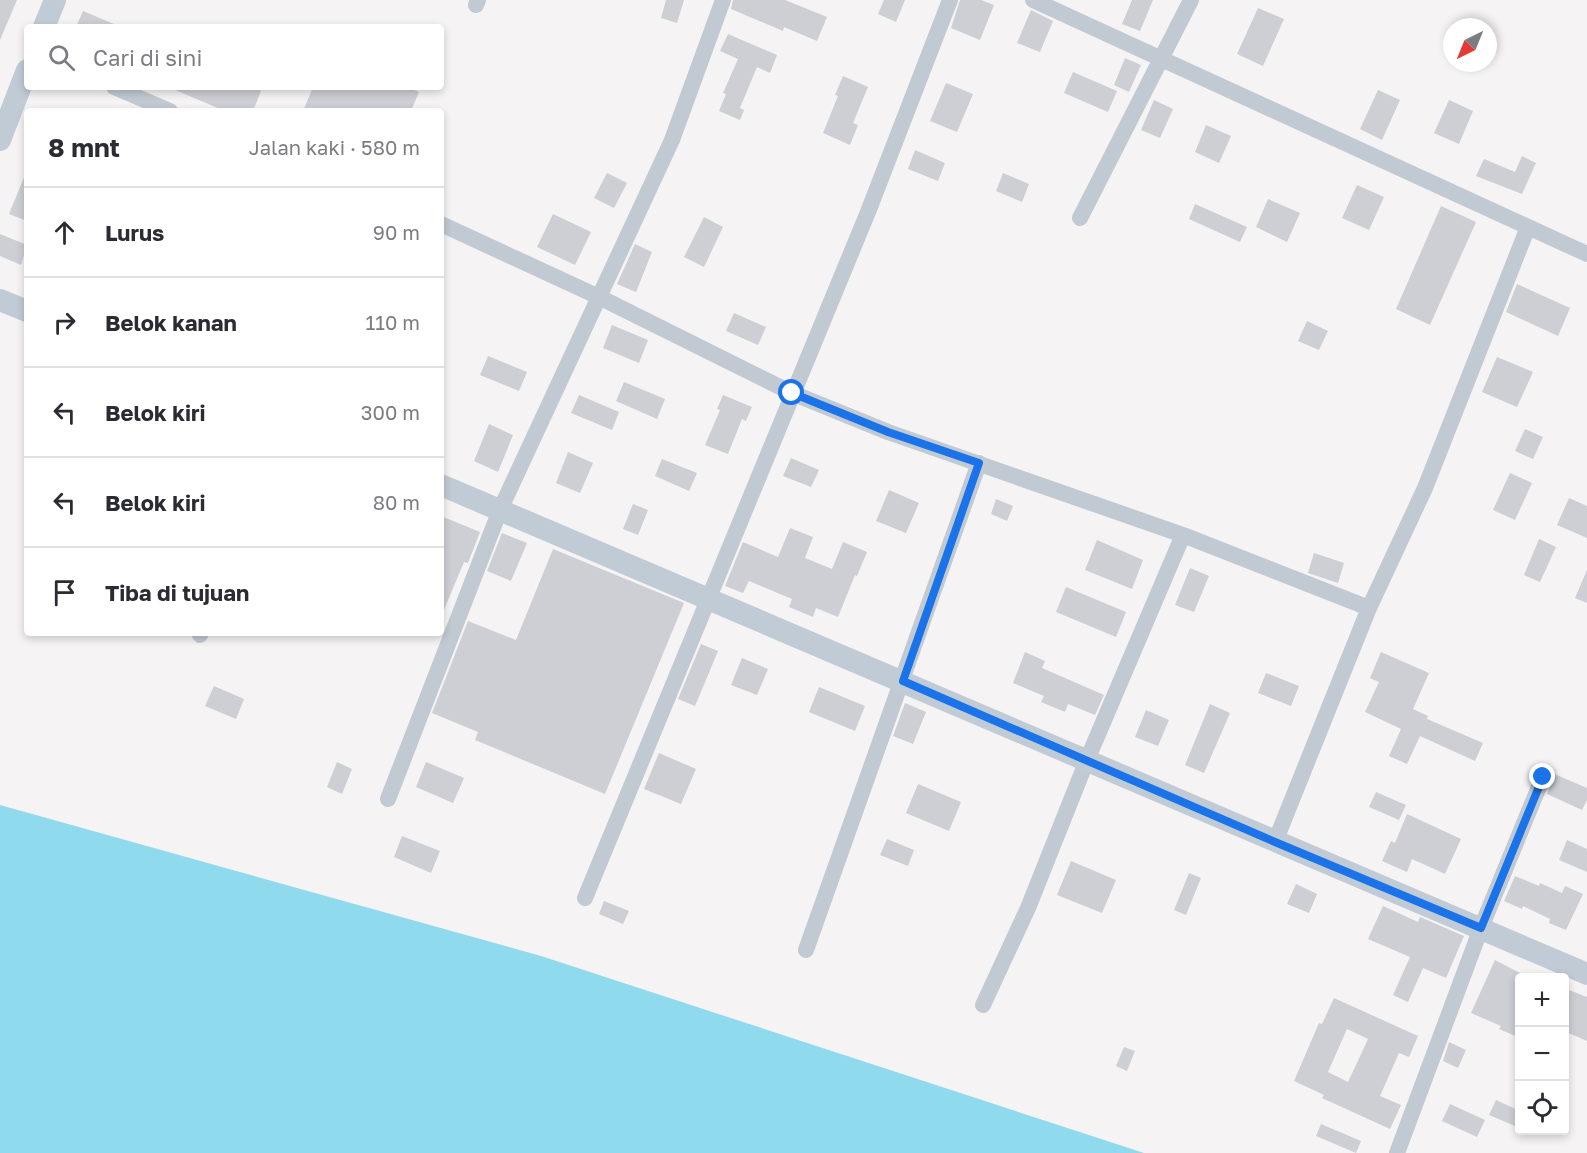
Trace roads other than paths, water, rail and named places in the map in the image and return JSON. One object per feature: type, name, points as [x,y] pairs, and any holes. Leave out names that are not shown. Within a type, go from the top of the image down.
[{"type":"street","points":[[45,24],[55,0]]},
{"type":"street","points":[[388,799],[500,510],[676,131],[723,0]]},
{"type":"street","points":[[585,898],[736,527],[868,212],[950,0]]},
{"type":"street","points":[[1033,0],[1587,254]]},
{"type":"street","points":[[1080,218],[1191,0]]},
{"type":"street","points":[[0,140],[24,78]]},
{"type":"street","points":[[121,90],[163,108]]},
{"type":"street","points":[[444,225],[599,297],[792,393],[888,432],[1183,535],[1369,609]]},
{"type":"street","points":[[1275,842],[1369,609],[1425,488],[1528,227]]},
{"type":"street","points":[[0,300],[24,310]]},
{"type":"street","points":[[806,950],[979,463]]},
{"type":"street","points":[[444,486],[1587,974]]},
{"type":"street","points":[[983,1005],[1028,908],[1087,760],[1183,535]]},
{"type":"street","points":[[1397,1153],[1481,928],[1543,777]]},
{"type":"water","points":[[0,805],[541,956],[1144,1153],[0,1153]]}]
